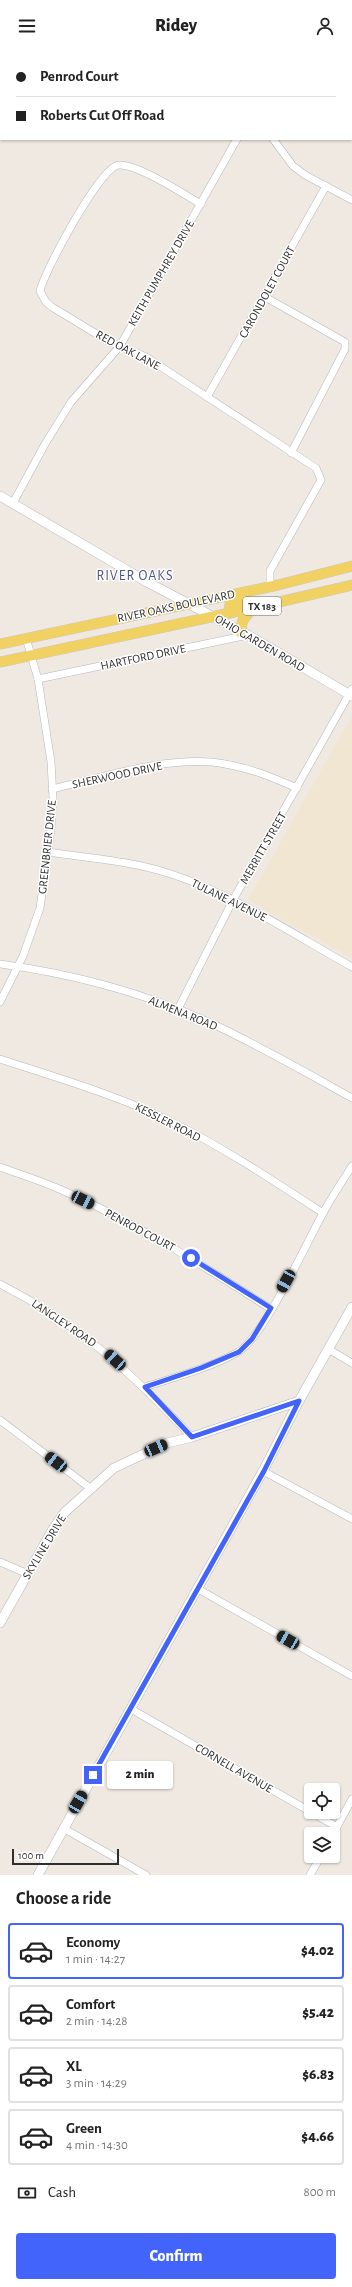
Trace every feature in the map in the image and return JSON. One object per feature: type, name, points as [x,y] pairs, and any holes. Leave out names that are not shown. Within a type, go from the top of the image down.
[{"type":"main road","name":"RIVER OAKS BOULEVARD","points":[[0,644],[274,586],[352,566]]},
{"type":"main road","name":"RIVER OAKS BOULEVARD","points":[[0,662],[213,617],[352,585]]},
{"type":"main road","points":[[229,613],[230,604],[233,602],[274,592],[274,586]]},
{"type":"main road","points":[[244,634],[243,620],[253,608]]},
{"type":"main road","points":[[116,638],[120,630],[171,619],[171,614],[165,609]]},
{"type":"street","name":"KEITH PUMPHREY DRIVE","points":[[13,503],[45,444],[72,402],[120,346],[236,140]]},
{"type":"street","points":[[274,140],[293,166],[352,200]]},
{"type":"street","name":"RED OAK LANE","points":[[201,204],[138,169],[118,165],[110,168],[88,197],[70,228],[40,291],[52,307],[120,346],[146,357],[316,468],[321,480],[270,571],[274,586]]},
{"type":"street","name":"CARONDOLET COURT","points":[[207,397],[265,297],[326,186]]},
{"type":"street","points":[[265,297],[346,342],[345,349],[291,453]]},
{"type":"street","name":"OHIO GARDEN ROAD","points":[[0,496],[147,582],[351,693]]},
{"type":"street","name":"HARTFORD DRIVE","points":[[38,679],[244,634]]},
{"type":"street","name":"GREENBRIER DRIVE","points":[[0,1002],[18,967],[40,908],[48,852],[52,789],[51,762],[38,679],[33,655],[26,638]]},
{"type":"street","name":"MERRITT STREET","points":[[178,1009],[233,900],[351,693]]},
{"type":"street","name":"SHERWOOD DRIVE","points":[[52,789],[138,768],[192,762],[231,765],[258,772],[297,788]]},
{"type":"street","name":"TULANE AVENUE","points":[[48,852],[147,867],[171,874],[233,900],[352,967]]},
{"type":"street","name":"ALMENA ROAD","points":[[0,964],[73,976],[178,1009],[216,1025],[352,1098]]},
{"type":"street","name":"KESSLER ROAD","points":[[0,1059],[114,1096],[172,1122],[270,1178],[323,1213]]},
{"type":"street","points":[[145,1387],[201,1368],[239,1352],[252,1339],[271,1308],[323,1213],[352,1166]]},
{"type":"street","name":"PENROD COURT","points":[[0,1167],[56,1188],[122,1219],[191,1258],[271,1308]]},
{"type":"street","name":"LANGLEY ROAD","points":[[0,1284],[55,1315],[85,1335],[145,1387],[192,1437]]},
{"type":"street","points":[[38,1875],[264,1471],[299,1401],[352,1307]]},
{"type":"street","points":[[328,1349],[352,1363]]},
{"type":"street","name":"SKYLINE DRIVE","points":[[0,1623],[53,1529],[65,1512],[114,1468],[167,1443],[192,1437],[299,1401]]},
{"type":"street","points":[[0,1420],[90,1488]]},
{"type":"street","points":[[264,1471],[352,1519]]},
{"type":"street","points":[[0,1562],[28,1574]]},
{"type":"street","points":[[198,1589],[352,1676]]},
{"type":"street","name":"CORNELL AVENUE","points":[[131,1709],[328,1827]]},
{"type":"street","points":[[337,1827],[352,1799]]},
{"type":"street","points":[[63,1828],[146,1875]]},
{"type":"street","points":[[310,1875],[317,1863]]},
{"type":"shaded area","points":[[352,716],[352,958],[248,900]]},
{"type":"district","name":"RIVER OAKS","points":[[135,575]]},
{"type":"route","points":[[93,1775],[264,1471],[299,1401],[192,1437],[145,1387],[201,1368],[239,1352],[252,1339],[271,1308],[191,1258]]}]
